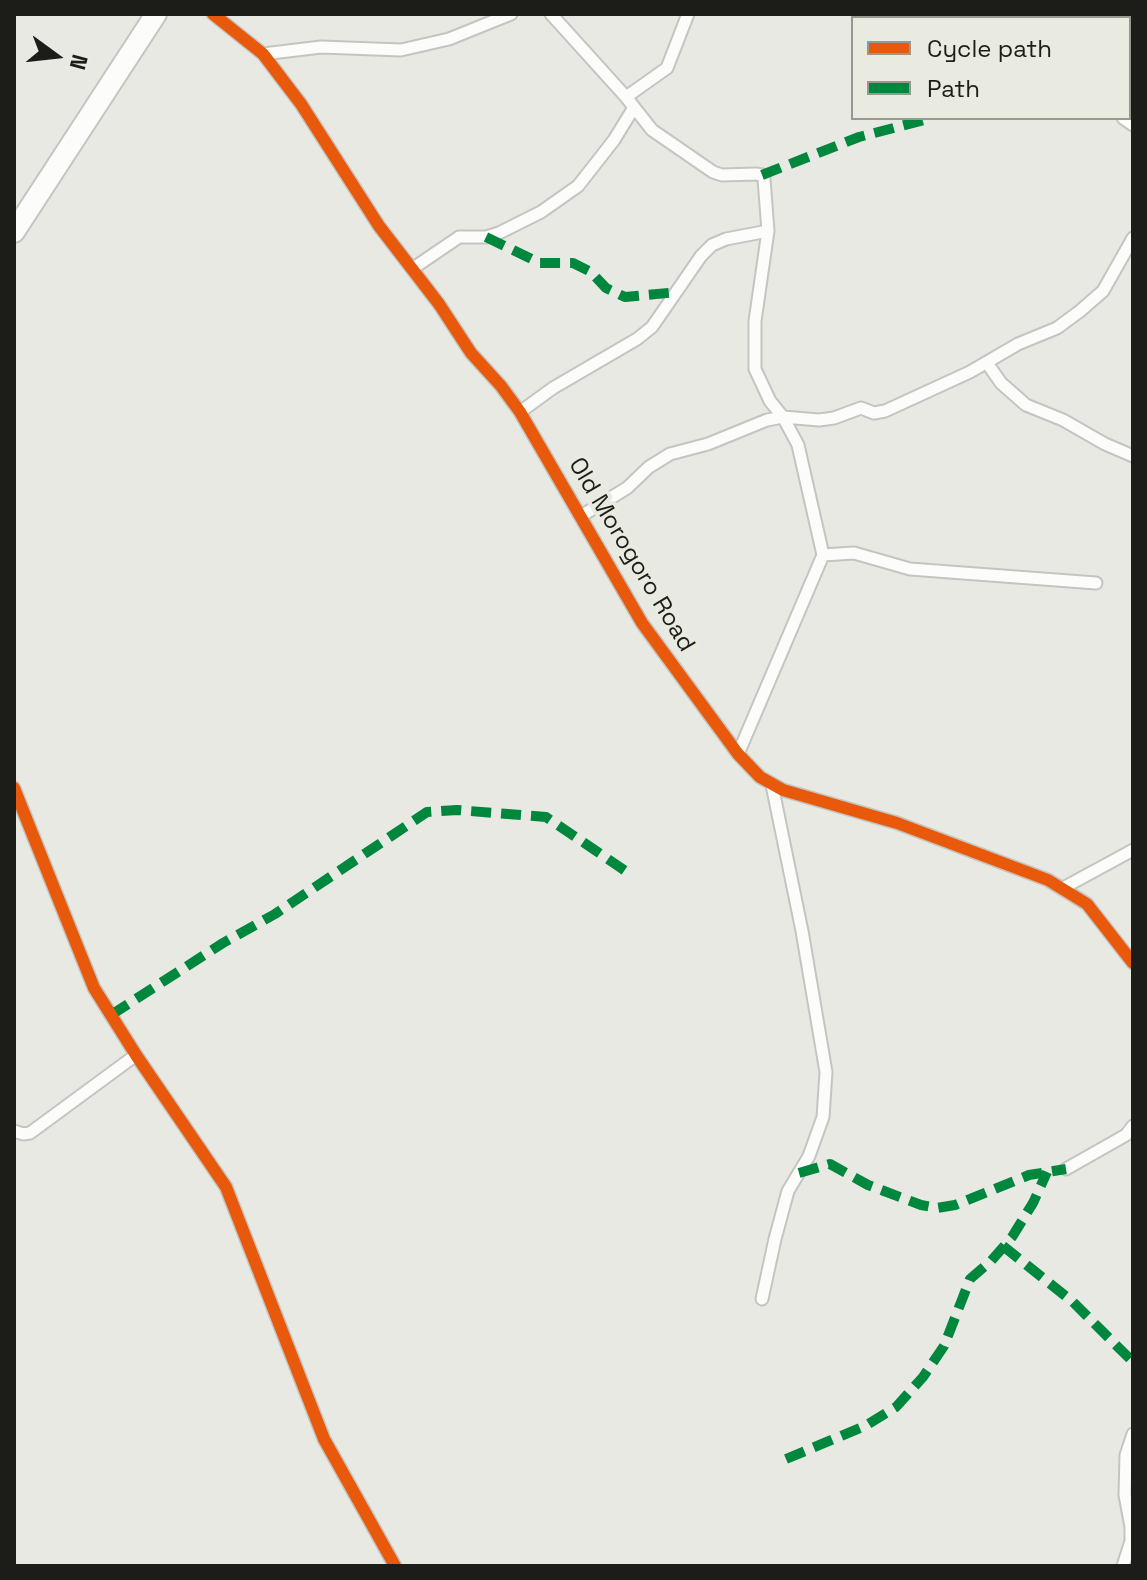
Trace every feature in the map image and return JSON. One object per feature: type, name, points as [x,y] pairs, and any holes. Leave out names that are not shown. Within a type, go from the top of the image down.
[{"type":"highway","points":[[14,232],[156,14]]},
{"type":"street","name":"Old Morogoro Road","points":[[213,14],[263,54],[301,104],[379,226],[447,315],[471,353],[520,412],[642,623],[738,754],[772,785],[897,823],[1063,888],[1087,904],[1133,963]]},
{"type":"street","points":[[263,54],[321,47],[401,50],[449,39],[511,14]]},
{"type":"street","points":[[551,14],[652,130],[713,172],[762,175],[765,185],[768,231],[755,321],[754,357],[761,384],[798,445],[823,555],[738,754]]},
{"type":"street","points":[[626,97],[667,68],[688,14]]},
{"type":"street","points":[[412,269],[459,237],[486,237],[499,233],[541,212],[578,186],[614,140],[633,109]]},
{"type":"street","points":[[520,412],[652,327],[712,245],[726,239],[768,231]]},
{"type":"street","points":[[581,516],[627,488],[660,458],[708,444],[750,425],[783,417],[819,420],[858,409],[874,413],[885,411],[987,363],[1018,344],[1057,328],[1103,291],[1133,238]]},
{"type":"street","points":[[987,363],[1001,383],[1026,405],[1133,456]]},
{"type":"street","points":[[823,555],[865,555],[910,569],[1096,583]]},
{"type":"street","points":[[762,1299],[788,1191],[809,1156],[823,1117],[826,1072],[805,944],[772,785]]},
{"type":"street","points":[[14,788],[94,988],[226,1187],[324,1439],[395,1566]]},
{"type":"street","points":[[1063,888],[1133,850]]},
{"type":"street","points":[[14,1131],[30,1133],[136,1055]]},
{"type":"street","points":[[1066,1169],[1126,1135],[1133,1126]]},
{"type":"street","points":[[1123,1566],[1131,1541],[1125,1495],[1133,1434]]},
{"type":"marked path","points":[[762,175],[859,137],[924,120]]},
{"type":"marked path","points":[[486,237],[540,263],[573,263],[591,272],[606,288],[625,297],[678,292]]},
{"type":"marked path","points":[[111,1015],[223,943],[275,914],[427,812],[457,810],[546,817],[630,874]]},
{"type":"marked path","points":[[799,1173],[830,1164],[868,1185],[937,1208],[955,1205],[1029,1175],[1066,1169]]},
{"type":"marked path","points":[[786,1459],[865,1426],[896,1407],[923,1377],[944,1346],[970,1279],[1012,1237],[1047,1172]]},
{"type":"marked path","points":[[1003,1246],[1073,1302],[1133,1362]]},
{"type":"cycle path","points":[[213,14],[263,54],[301,104],[379,226],[439,304],[471,353],[520,412],[642,623],[738,754],[760,777],[783,790],[897,823],[1048,880],[1087,904],[1133,963]]},
{"type":"cycle path","points":[[14,788],[94,988],[226,1187],[324,1439],[395,1566]]}]
